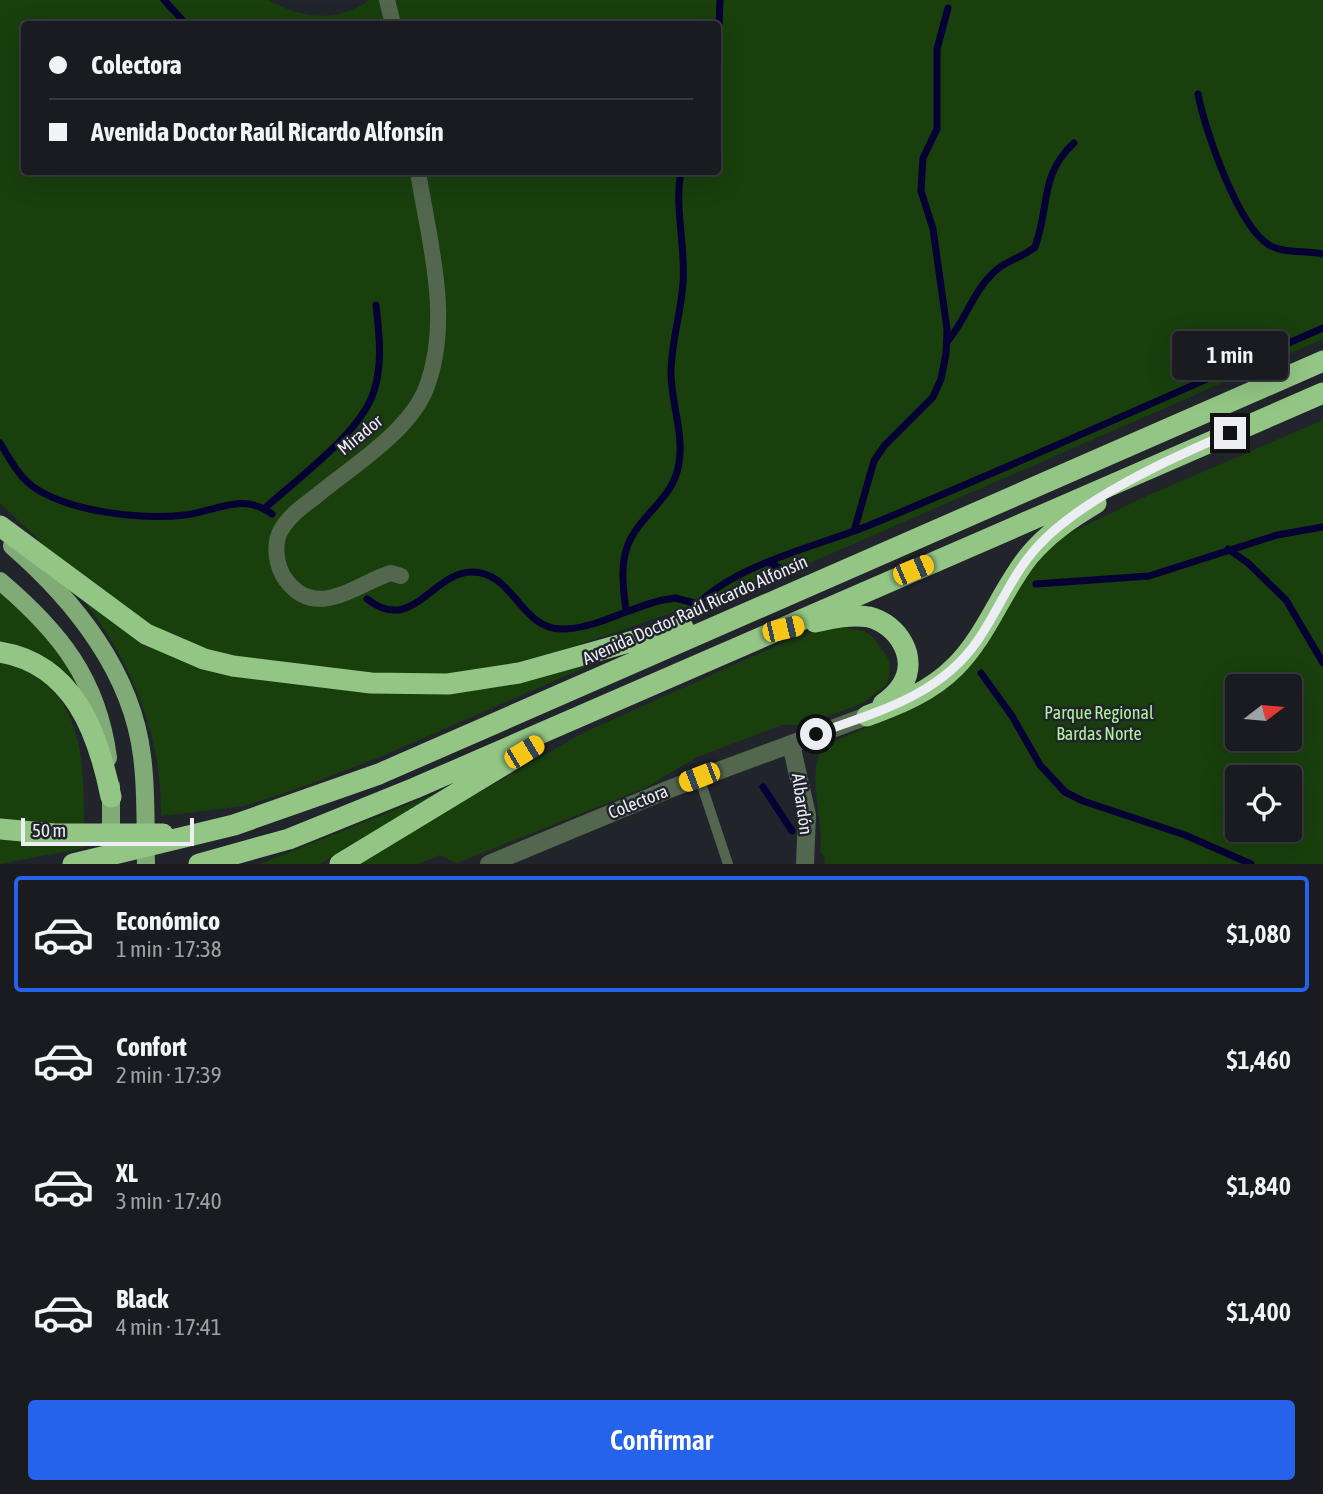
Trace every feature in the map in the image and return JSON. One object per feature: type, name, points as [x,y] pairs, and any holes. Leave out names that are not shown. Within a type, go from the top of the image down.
[{"type":"highway","name":"Avenida Doctor Raúl Ricardo Alfonsín","points":[[73,864],[201,834],[279,811],[401,765],[769,601],[1323,361]]},
{"type":"highway","points":[[199,864],[328,824],[1323,393]]},
{"type":"highway","points":[[866,716],[907,700],[940,681],[977,641],[1017,573],[1039,545],[1070,519],[1160,463]]},
{"type":"highway","points":[[0,526],[117,614],[174,647],[233,666],[371,683],[448,684],[519,673],[769,601]]},
{"type":"highway","points":[[764,634],[855,616],[883,622],[895,630],[908,656],[904,684],[895,695],[866,716]]},
{"type":"highway","points":[[0,652],[34,662],[48,670],[71,693],[96,738],[111,797]]},
{"type":"highway","points":[[340,864],[587,713]]},
{"type":"highway","points":[[0,829],[55,834],[201,834]]},
{"type":"main road","points":[[0,535],[61,594],[107,656],[135,721],[142,755],[146,864]]},
{"type":"main road","points":[[0,581],[57,635],[85,680],[103,729],[111,797],[112,864]]},
{"type":"street","points":[[387,0],[392,21]]},
{"type":"street","name":"Mirador","points":[[401,576],[390,573],[340,596],[318,600],[297,592],[284,578],[276,542],[287,521],[398,429],[426,390],[438,338],[438,305],[418,175]]},
{"type":"street","name":"Colectora","points":[[489,864],[699,777],[866,716]]},
{"type":"street","name":"Albardón","points":[[791,744],[807,815],[805,864]]},
{"type":"lane","points":[[699,777],[728,864]]},
{"type":"green space","points":[[0,0],[268,0],[293,11],[319,16],[344,13],[369,0],[1323,0],[1323,339],[789,572],[564,650],[448,680],[268,667],[171,639],[68,568],[0,503]]},
{"type":"green space","name":"Parque Regional Bardas Norte","points":[[1323,420],[1323,864],[824,864],[825,858],[820,851],[815,776],[821,751],[830,743],[913,708],[1026,566],[1053,541],[1149,495]]},
{"type":"green space","points":[[0,593],[45,636],[63,660],[78,688],[61,670],[43,658],[23,649],[0,644]]},
{"type":"green space","points":[[80,596],[215,670],[532,677],[593,664],[380,757],[302,787],[244,806],[161,816],[156,756],[140,699],[114,646]]},
{"type":"green space","points":[[838,626],[864,631],[873,637],[890,661],[886,685],[863,703],[805,725],[782,725],[697,757],[645,788],[457,863],[440,855],[418,864],[353,864],[583,733],[800,635]]},
{"type":"green space","points":[[0,658],[35,672],[51,687],[63,704],[78,742],[84,825],[0,823]]},
{"type":"green space","points":[[442,791],[320,864],[260,864]]},
{"type":"green space","points":[[0,837],[84,840],[84,848],[0,864]]},
{"type":"waterway","points":[[164,0],[183,21]]},
{"type":"waterway","points":[[719,21],[720,0]]},
{"type":"waterway","points":[[854,531],[874,461],[884,446],[933,397],[941,379],[946,354],[947,329],[933,229],[921,191],[923,158],[937,129],[937,49],[948,8]]},
{"type":"waterway","points":[[1198,94],[1224,176],[1257,235],[1275,248],[1323,254]]},
{"type":"waterway","points":[[947,342],[993,273],[1035,247],[1050,179],[1055,167],[1074,143]]},
{"type":"waterway","points":[[626,611],[623,574],[627,546],[637,528],[672,485],[679,463],[680,440],[671,373],[683,283],[679,199],[681,175]]},
{"type":"waterway","points":[[265,508],[327,454],[367,407],[379,370],[376,305]]},
{"type":"waterway","points":[[367,599],[383,608],[397,610],[422,599],[445,581],[472,572],[498,581],[527,612],[549,627],[577,628],[651,603],[675,598],[698,604],[714,590],[756,567],[927,501],[1323,328]]},
{"type":"waterway","points":[[0,443],[18,472],[32,486],[47,495],[85,508],[127,515],[168,516],[251,504],[272,514]]},
{"type":"waterway","points":[[1036,584],[1149,576],[1277,535],[1323,527]]},
{"type":"waterway","points":[[1228,549],[1248,563],[1286,600],[1323,663]]},
{"type":"waterway","points":[[769,563],[789,572]]},
{"type":"waterway","points":[[981,673],[1012,716],[1040,765],[1065,792],[1083,801],[1185,835],[1251,864]]},
{"type":"waterway","points":[[763,787],[792,831]]},
{"type":"route","points":[[816,734],[907,700],[940,681],[967,655],[1017,573],[1053,532],[1160,463],[1230,433]]}]
